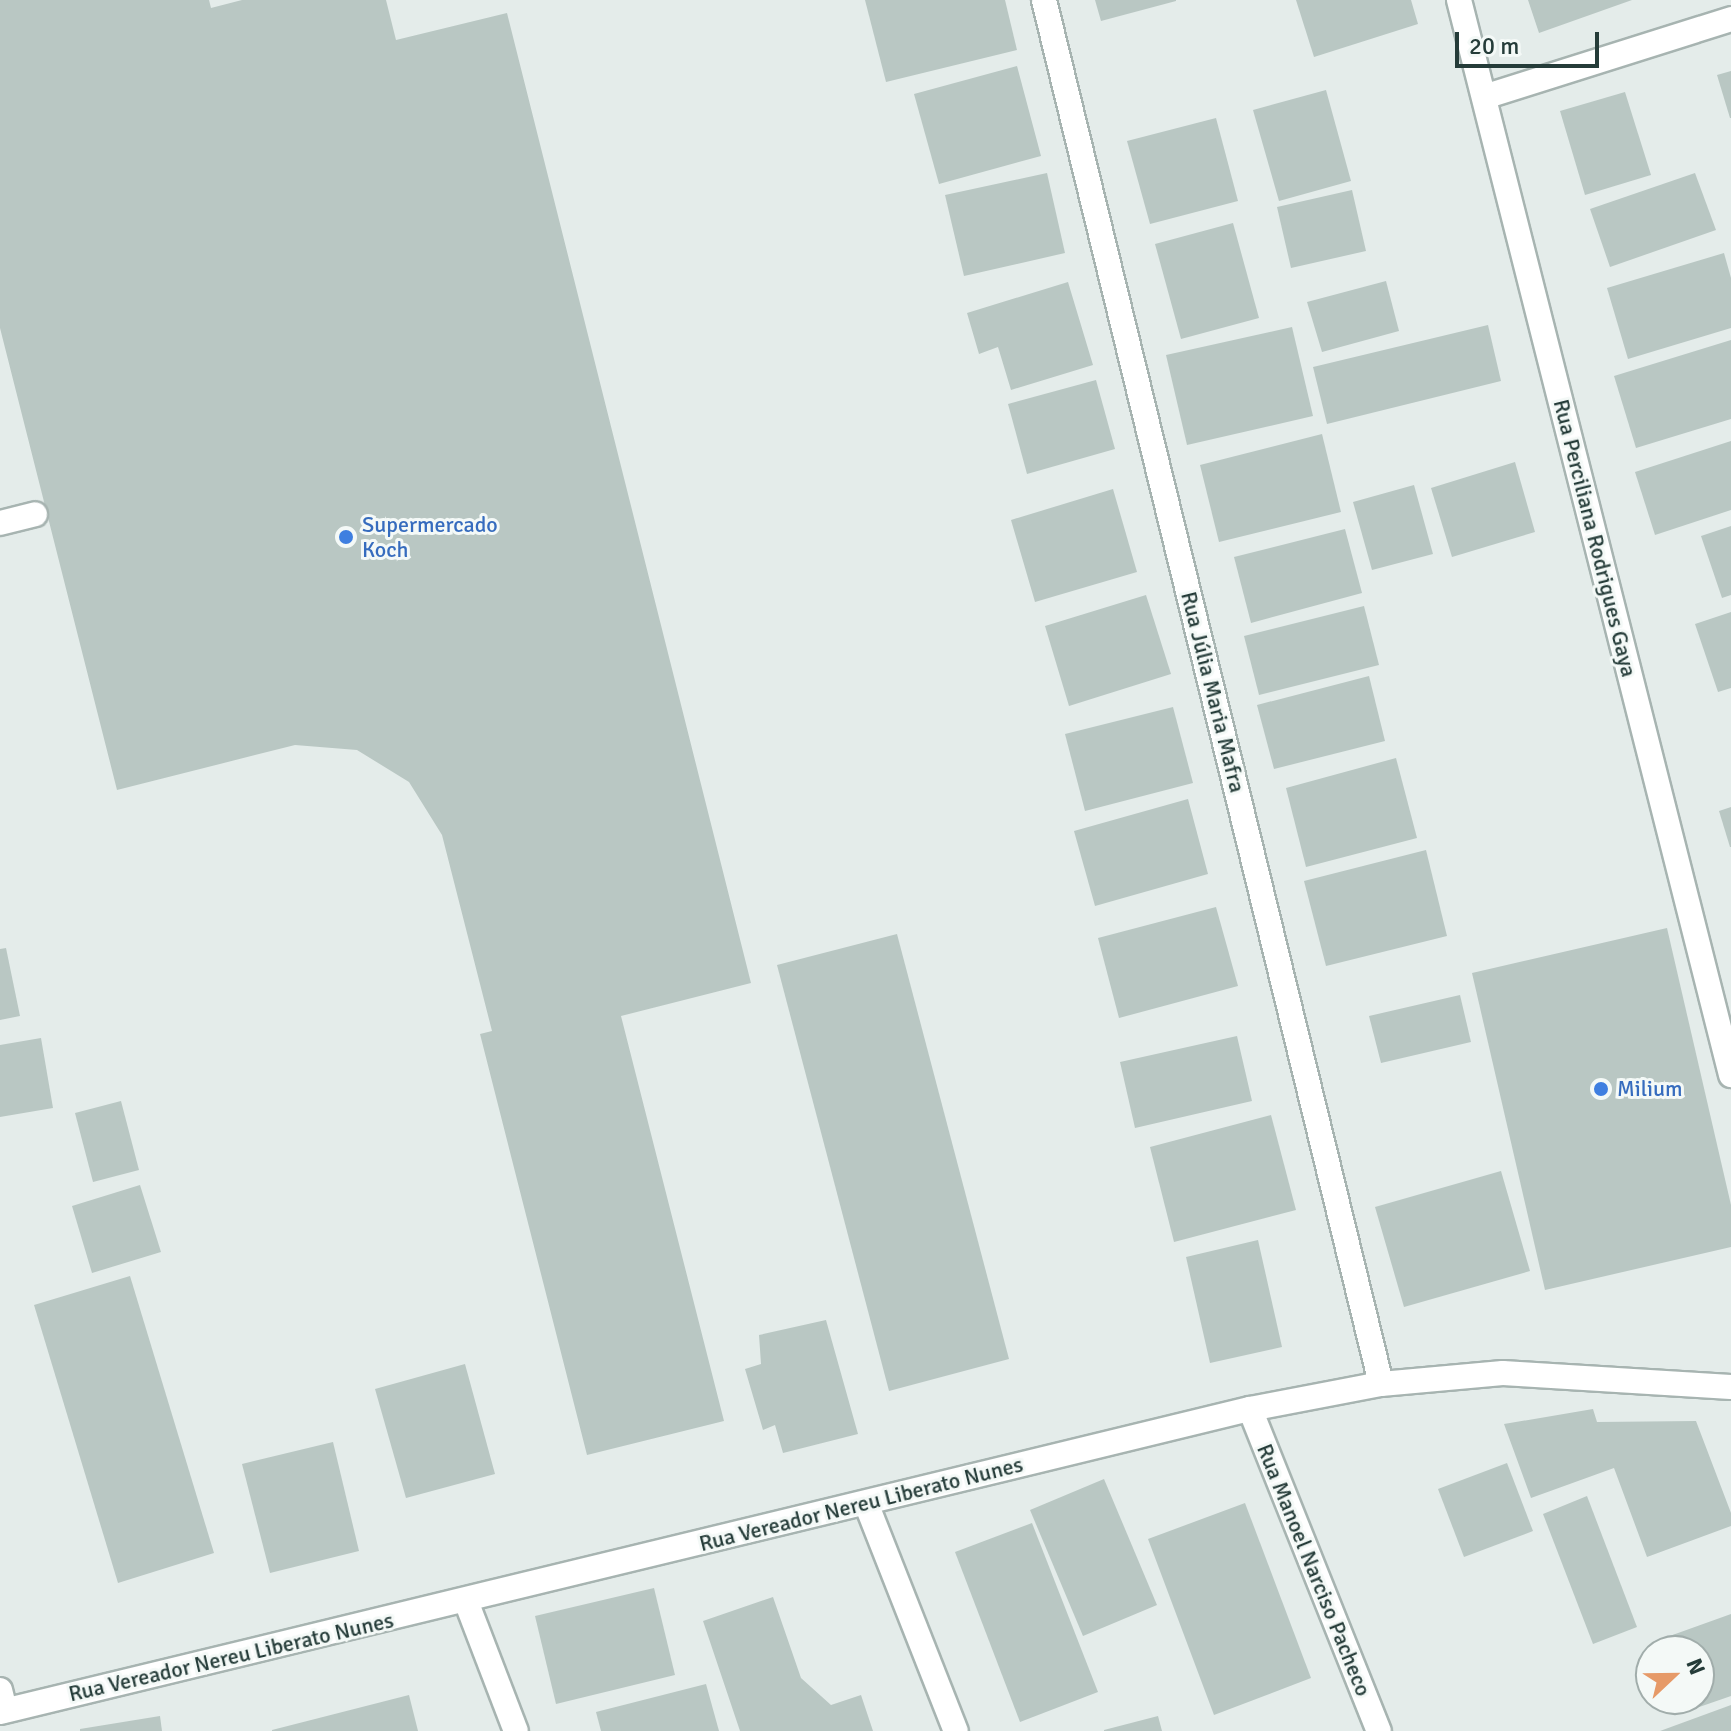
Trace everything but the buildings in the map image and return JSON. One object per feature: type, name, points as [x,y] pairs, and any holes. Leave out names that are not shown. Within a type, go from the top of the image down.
[{"type":"street","name":"Rua Júlia Maria Mafra","points":[[1044,0],[1381,1384]]},
{"type":"street","name":"Rua Perciliana Rodrigues Gaya","points":[[1459,0],[1731,1075]]},
{"type":"street","points":[[1484,97],[1731,19]]},
{"type":"street","points":[[0,523],[35,514]]},
{"type":"street","name":"Rua Vereador Nereu Liberato Nunes","points":[[2,1704],[466,1601],[1250,1409],[1381,1384],[1503,1373],[1731,1387]]},
{"type":"street","name":"Rua Manoel Narciso Pacheco","points":[[1250,1409],[1379,1731]]},
{"type":"street","points":[[866,1503],[956,1731]]},
{"type":"street","points":[[466,1601],[516,1731]]},
{"type":"place","name":"Supermercado Koch","points":[[346,537]]},
{"type":"place","name":"Milium","points":[[1601,1089]]}]
